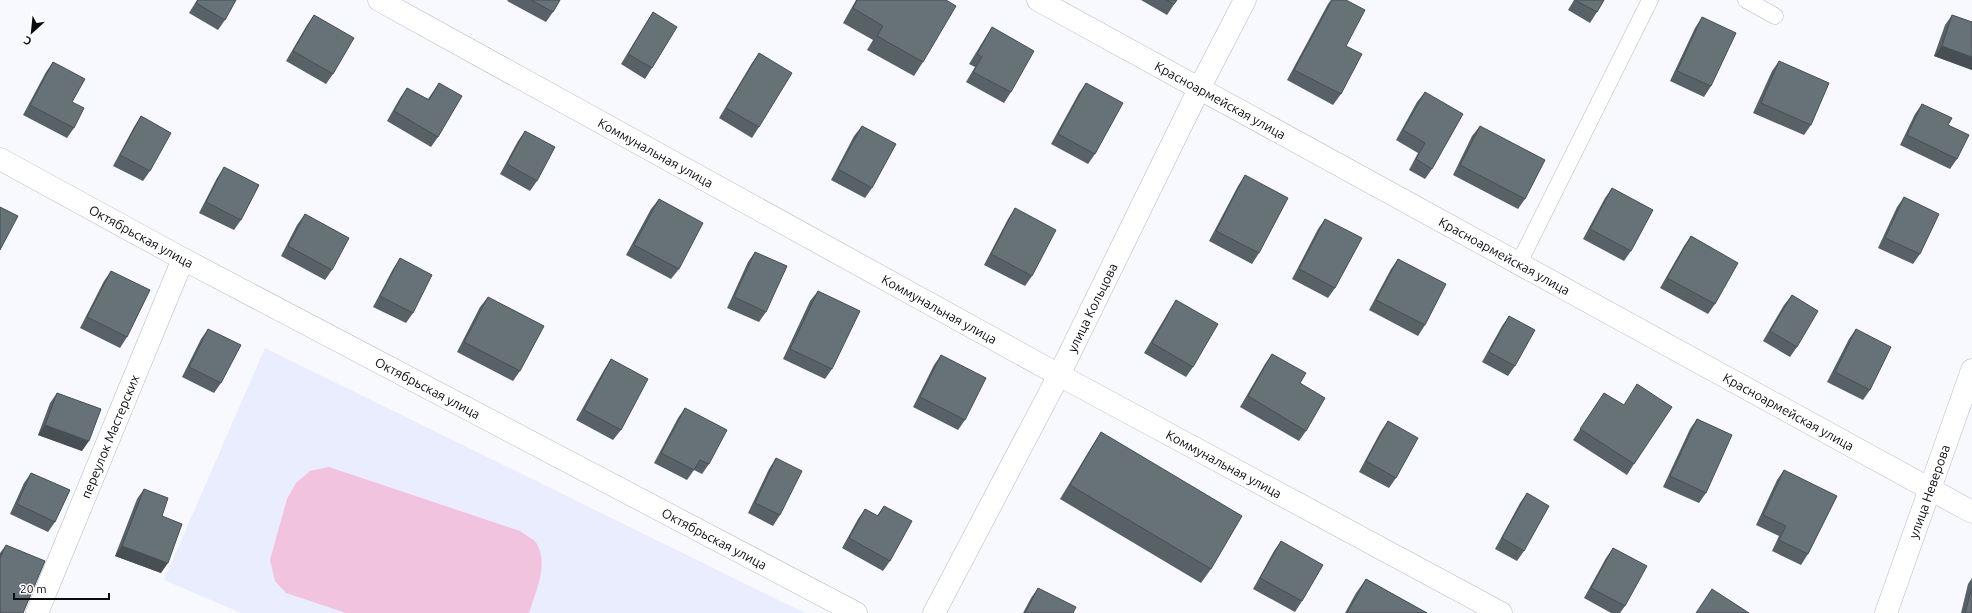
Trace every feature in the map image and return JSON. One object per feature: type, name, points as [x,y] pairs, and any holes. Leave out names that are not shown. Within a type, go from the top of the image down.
[{"type":"street","name":"Коммунальная улица","points":[[379,0],[1059,375],[1501,613]]},
{"type":"street","name":"Красноармейская улица","points":[[1038,0],[1972,512]]},
{"type":"street","name":"улица Кольцова","points":[[934,613],[1059,375],[1200,88],[1245,0]]},
{"type":"street","name":"Октябрьская улица","points":[[0,159],[183,259],[856,613]]},
{"type":"street","name":"переулок Мастерских","points":[[37,613],[183,259]]},
{"type":"street","name":"улица Неверова","points":[[1886,613],[1972,370]]},
{"type":"lane","points":[[1519,263],[1650,0]]},
{"type":"lane","points":[[1746,0],[1775,16]]},
{"type":"shaded area","points":[[265,348],[805,613],[241,613],[164,580]]},
{"type":"shaded area","points":[[329,467],[520,531],[532,539],[537,544],[542,561],[540,579],[529,613],[346,613],[286,593],[275,581],[270,560],[287,499],[296,483],[310,471]]},
{"type":"building","points":[[198,0],[236,0],[225,20],[196,3]]},
{"type":"building","points":[[531,0],[560,0],[553,12]]},
{"type":"building","points":[[857,0],[946,0],[956,6],[923,62],[877,36],[883,26],[853,8]]},
{"type":"building","points":[[1166,0],[1177,0],[1174,4]]},
{"type":"building","points":[[1332,0],[1346,0],[1365,10],[1346,46],[1362,54],[1341,94],[1294,70]]},
{"type":"building","points":[[1575,0],[1604,0],[1597,12]]},
{"type":"building","points":[[653,12],[677,27],[652,68],[628,54]]},
{"type":"building","points":[[314,15],[354,38],[333,74],[293,51]]},
{"type":"building","points":[[1952,15],[1972,22],[1972,57],[1942,46]]},
{"type":"building","points":[[1702,17],[1736,33],[1711,86],[1677,71]]},
{"type":"building","points":[[992,27],[1034,51],[1011,92],[973,72],[982,57],[977,54]]},
{"type":"building","points":[[759,53],[792,73],[759,127],[726,108]]},
{"type":"building","points":[[1779,61],[1829,83],[1811,125],[1761,103]]},
{"type":"building","points":[[53,62],[85,79],[72,102],[84,108],[74,128],[30,105]]},
{"type":"building","points":[[439,83],[462,96],[438,137],[394,111],[407,88],[429,100]]},
{"type":"building","points":[[1086,83],[1123,103],[1095,154],[1058,134]]},
{"type":"building","points":[[1425,92],[1463,114],[1432,169],[1416,159],[1425,143],[1403,130]]},
{"type":"building","points":[[1922,104],[1952,118],[1948,125],[1969,135],[1957,159],[1907,135]]},
{"type":"building","points":[[141,116],[171,133],[150,171],[120,155]]},
{"type":"building","points":[[862,126],[896,144],[872,188],[838,169]]},
{"type":"building","points":[[1480,126],[1545,160],[1525,199],[1460,165]]},
{"type":"building","points":[[525,131],[555,147],[537,181],[507,164]]},
{"type":"building","points":[[224,167],[259,185],[241,220],[206,202]]},
{"type":"building","points":[[1245,175],[1288,198],[1259,253],[1216,231]]},
{"type":"building","points":[[1612,188],[1653,210],[1631,251],[1590,229]]},
{"type":"building","points":[[1904,197],[1939,214],[1920,254],[1885,238]]},
{"type":"building","points":[[659,199],[703,223],[679,269],[634,245]]},
{"type":"building","points":[[0,207],[18,216],[0,250]]},
{"type":"building","points":[[1015,208],[1056,230],[1032,276],[991,254]]},
{"type":"building","points":[[305,214],[349,238],[332,270],[288,246]]},
{"type":"building","points":[[1325,219],[1362,238],[1335,288],[1299,269]]},
{"type":"building","points":[[1691,236],[1738,263],[1715,304],[1667,278]]},
{"type":"building","points":[[755,252],[787,266],[766,312],[734,297]]},
{"type":"building","points":[[400,258],[432,275],[413,313],[380,296]]},
{"type":"building","points":[[1398,259],[1446,284],[1425,325],[1376,300]]},
{"type":"building","points":[[111,271],[150,290],[127,337],[87,317]]},
{"type":"building","points":[[818,291],[860,311],[832,369],[790,349]]},
{"type":"building","points":[[1792,295],[1818,311],[1797,347],[1770,331]]},
{"type":"building","points":[[488,297],[544,326],[520,371],[464,342]]},
{"type":"building","points":[[1176,300],[1218,324],[1193,367],[1152,343]]},
{"type":"building","points":[[1509,316],[1535,330],[1515,366],[1489,352]]},
{"type":"building","points":[[208,329],[241,345],[221,383],[189,367]]},
{"type":"building","points":[[1856,329],[1891,347],[1870,390],[1835,372]]},
{"type":"building","points":[[1272,354],[1306,373],[1300,383],[1325,398],[1306,431],[1248,396]]},
{"type":"building","points":[[941,355],[986,378],[965,420],[920,397]]},
{"type":"building","points":[[611,359],[648,379],[621,430],[584,410]]},
{"type":"building","points":[[1637,384],[1672,407],[1634,464],[1580,429],[1604,393],[1624,405]]},
{"type":"building","points":[[57,393],[101,409],[89,441],[45,425]]},
{"type":"building","points":[[685,408],[727,430],[709,464],[700,460],[694,470],[661,453]]},
{"type":"building","points":[[1697,419],[1732,435],[1706,493],[1670,476]]},
{"type":"building","points":[[1388,421],[1418,438],[1396,478],[1366,461]]},
{"type":"building","points":[[1101,432],[1242,516],[1211,569],[1070,485]]},
{"type":"building","points":[[776,458],[802,471],[780,515],[755,503]]},
{"type":"building","points":[[1784,470],[1837,496],[1808,554],[1779,540],[1786,526],[1763,515]]},
{"type":"building","points":[[31,473],[70,490],[55,522],[17,504]]},
{"type":"building","points":[[144,489],[168,498],[162,516],[182,524],[168,563],[122,546]]},
{"type":"building","points":[[1527,493],[1549,506],[1524,551],[1502,538]]},
{"type":"building","points":[[884,506],[912,521],[890,561],[849,538],[865,509],[878,516]]},
{"type":"building","points":[[1281,541],[1323,565],[1302,601],[1260,578]]},
{"type":"building","points":[[6,545],[45,561],[23,613],[0,613],[0,558]]},
{"type":"building","points":[[1613,548],[1647,566],[1625,606],[1591,588]]},
{"type":"building","points":[[1366,579],[1427,613],[1347,613]]},
{"type":"building","points":[[1972,587],[1972,613],[1965,613]]},
{"type":"building","points":[[1038,588],[1076,607],[1073,613],[1025,613]]},
{"type":"building","points":[[1712,589],[1749,613],[1696,613]]}]
